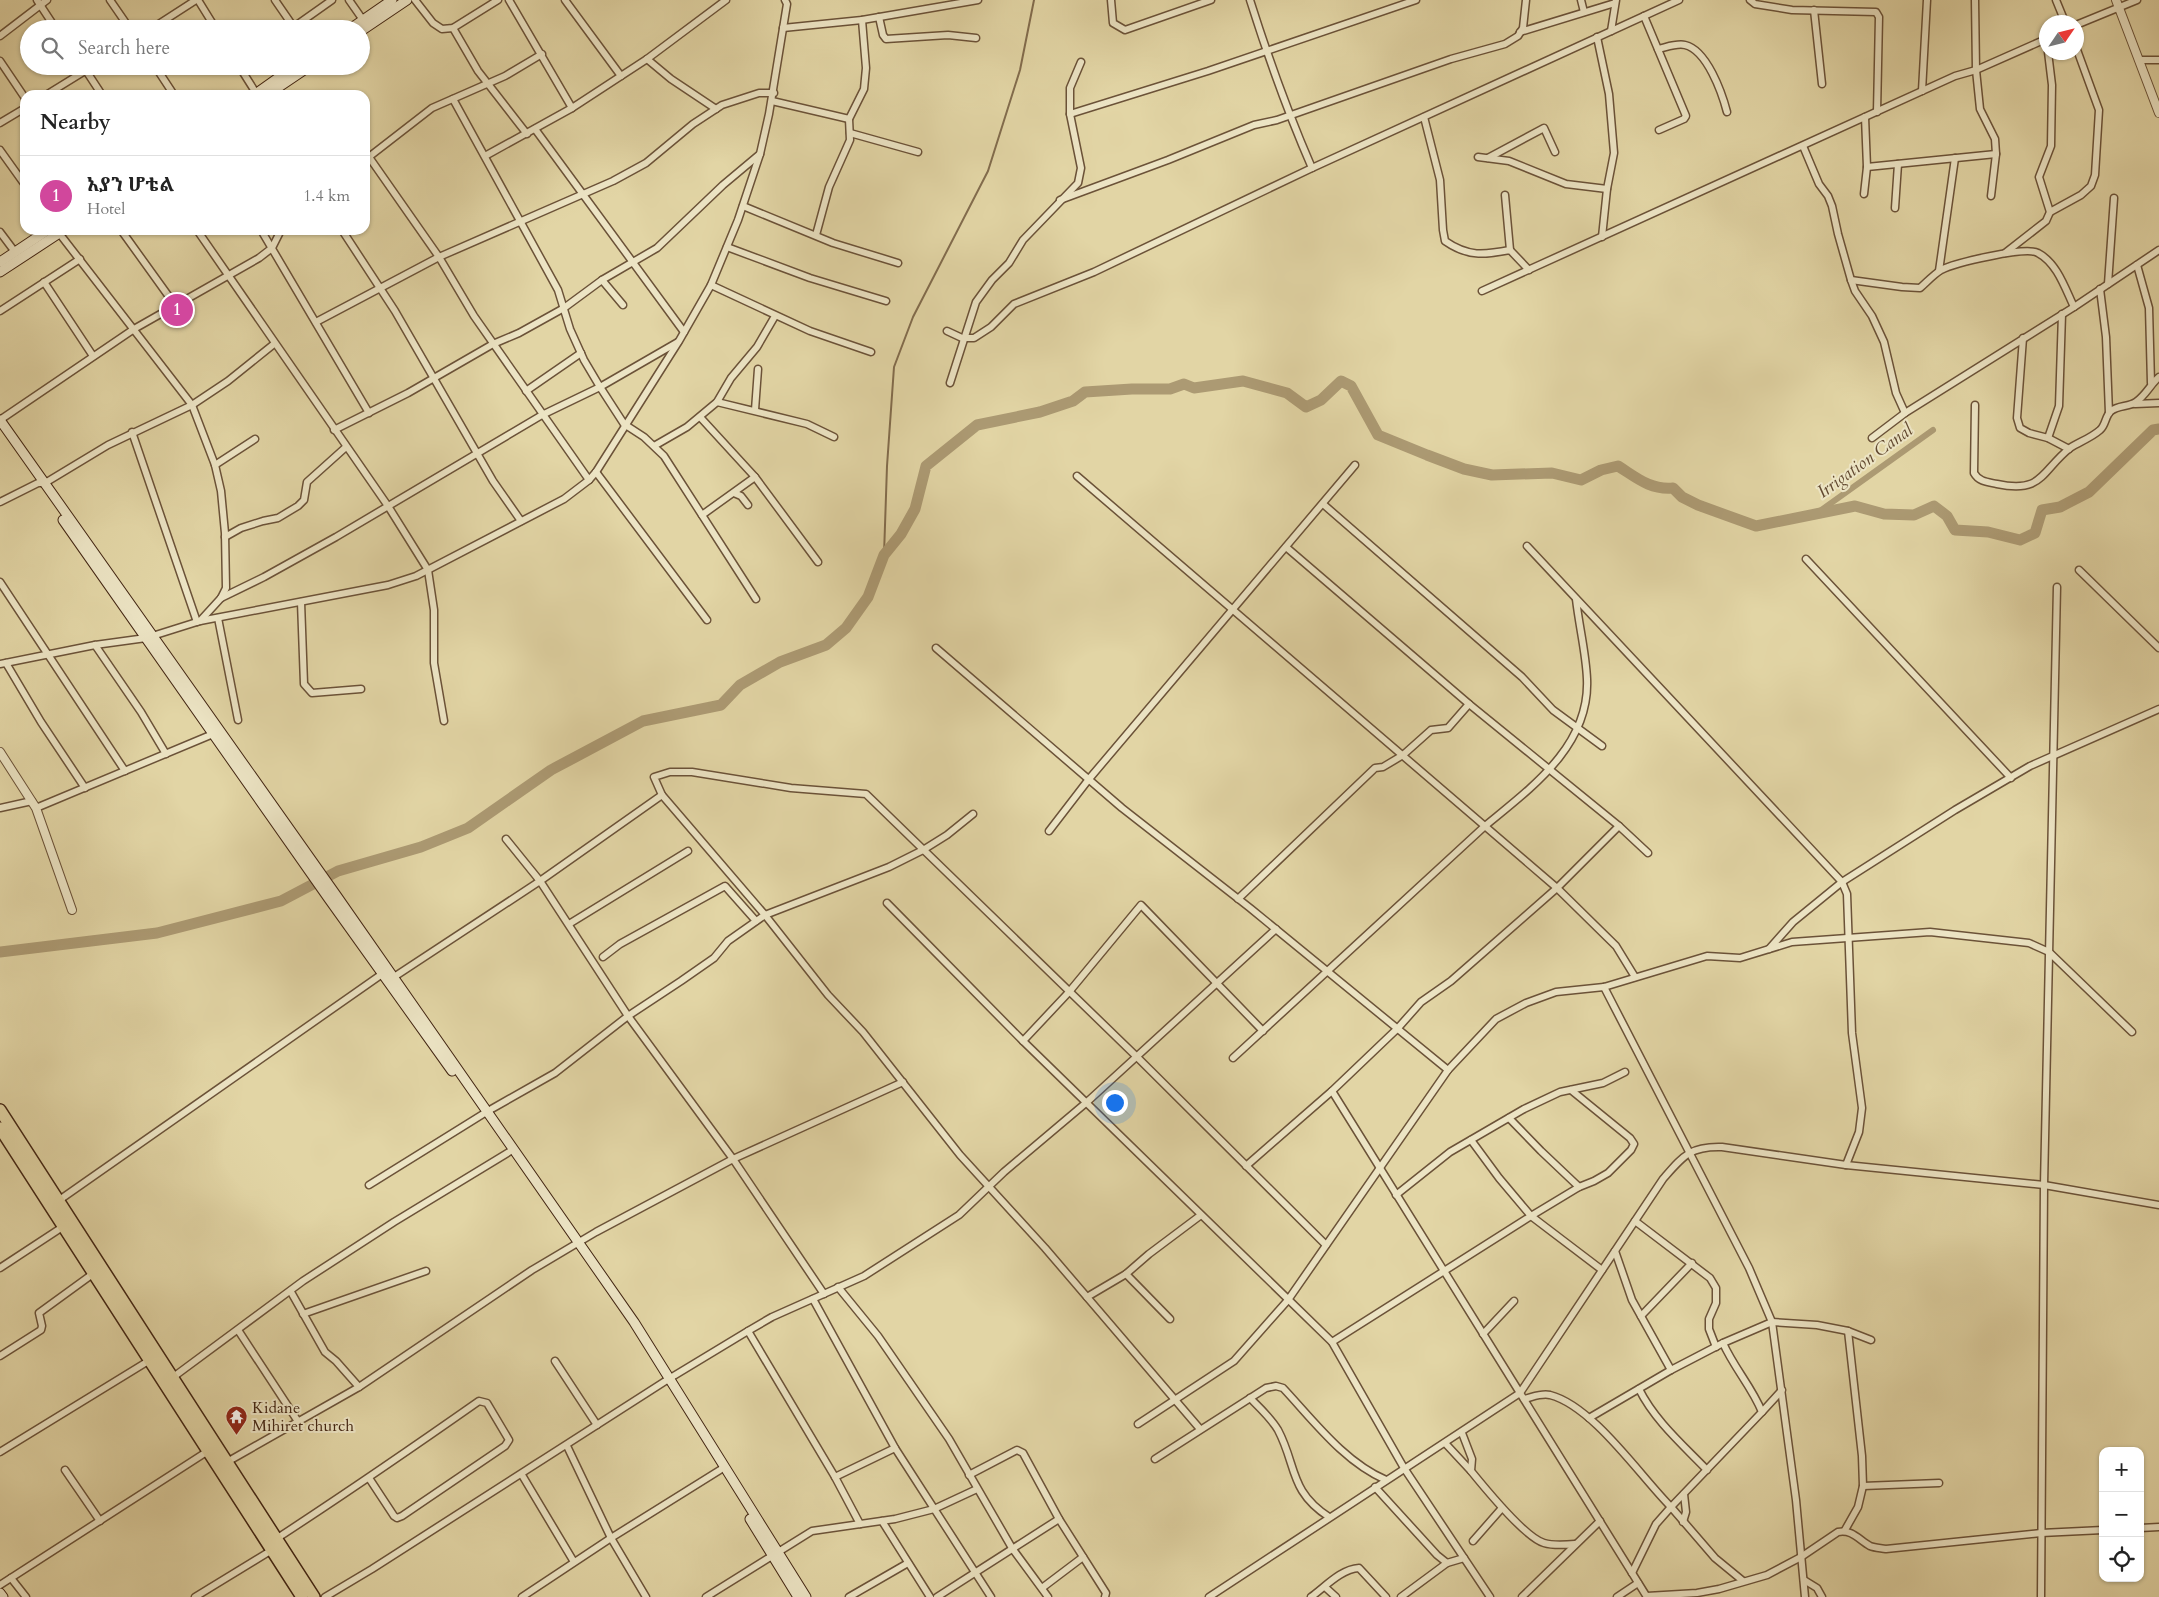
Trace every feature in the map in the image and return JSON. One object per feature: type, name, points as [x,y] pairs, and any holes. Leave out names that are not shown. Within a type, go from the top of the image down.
[{"type":"highway","points":[[0,1110],[58,1201],[67,1224],[94,1273],[302,1597]]},
{"type":"highway","points":[[0,1128],[172,1378],[314,1597]]},
{"type":"main road","points":[[362,20],[392,0]]},
{"type":"main road","points":[[370,25],[406,0]]},
{"type":"main road","points":[[261,90],[282,75]]},
{"type":"main road","points":[[274,90],[296,75]]},
{"type":"main road","points":[[0,262],[40,235]]},
{"type":"main road","points":[[0,272],[56,235]]},
{"type":"main road","points":[[0,420],[41,483],[388,973],[576,1243],[668,1380],[775,1553],[798,1597]]},
{"type":"main road","points":[[0,429],[41,483]]},
{"type":"main road","points":[[149,637],[213,734],[297,846]]},
{"type":"main road","points":[[485,1112],[509,1152],[576,1243]]},
{"type":"main road","points":[[668,1380],[720,1470],[806,1597]]},
{"type":"main road","points":[[0,1593],[3,1597]]},
{"type":"street","points":[[0,36],[38,3],[47,0]]},
{"type":"street","points":[[110,0],[124,20]]},
{"type":"street","points":[[165,20],[197,0],[210,20]]},
{"type":"street","points":[[275,0],[289,20]]},
{"type":"street","points":[[305,20],[332,0]]},
{"type":"street","points":[[349,0],[362,20]]},
{"type":"street","points":[[415,0],[433,23],[442,29],[453,28],[498,0]]},
{"type":"street","points":[[509,0],[572,108]]},
{"type":"street","points":[[566,0],[621,76]]},
{"type":"street","points":[[484,156],[572,108],[647,59],[726,0]]},
{"type":"street","points":[[783,28],[862,20],[978,0]]},
{"type":"street","points":[[1111,0],[1113,23],[1125,30],[1211,0]]},
{"type":"street","points":[[1250,0],[1266,51],[1312,168]]},
{"type":"street","points":[[1070,114],[1416,0]]},
{"type":"street","points":[[1060,200],[1168,160],[1254,125],[1290,116],[1451,60],[1505,44],[1518,36],[1523,28],[1526,0]]},
{"type":"street","points":[[1581,0],[1584,12]]},
{"type":"street","points":[[947,331],[966,338],[974,338],[991,327],[1014,304],[1094,272],[1312,168],[1679,0]]},
{"type":"street","points":[[1750,0],[1755,4],[1792,10],[1872,11],[1879,17],[1877,112]]},
{"type":"street","points":[[1922,91],[1927,0]]},
{"type":"street","points":[[1975,0],[1976,70],[1980,109],[1995,139],[1996,154],[1992,196]]},
{"type":"street","points":[[2056,0],[2062,15]]},
{"type":"street","points":[[2116,0],[2159,113]]},
{"type":"street","points":[[2084,23],[2137,0]]},
{"type":"street","points":[[85,788],[3,663],[95,645],[149,637],[199,622],[388,585],[416,576],[564,499],[589,480],[596,472],[624,424],[679,341],[711,285],[727,247],[760,154],[774,93],[786,1]]},
{"type":"street","points":[[1520,32],[1616,2],[1610,31]]},
{"type":"street","points":[[38,3],[50,20]]},
{"type":"street","points":[[1814,10],[1822,84]]},
{"type":"street","points":[[1644,16],[1686,116],[1684,119],[1659,130]]},
{"type":"street","points":[[879,17],[886,38],[948,35],[976,38]]},
{"type":"street","points":[[816,235],[829,187],[847,148],[850,133],[849,119],[864,89],[866,68],[862,20]]},
{"type":"street","points":[[453,28],[488,83],[527,134]]},
{"type":"street","points":[[1597,37],[1609,94],[1614,152],[1607,189],[1602,237]]},
{"type":"street","points":[[1658,49],[1684,44],[1693,48],[1701,55],[1709,68],[1727,112]]},
{"type":"street","points":[[1482,291],[1955,76],[1976,70],[2039,44]]},
{"type":"street","points":[[370,156],[432,108],[505,76],[542,54]]},
{"type":"street","points":[[647,59],[671,79],[716,109]]},
{"type":"street","points":[[2049,60],[2052,85],[2051,146],[2040,177],[2050,212]]},
{"type":"street","points":[[2004,254],[2046,221],[2050,212],[2081,195],[2091,186],[2095,175],[2099,110],[2080,60]]},
{"type":"street","points":[[2139,60],[2159,60]]},
{"type":"street","points":[[0,61],[20,91]]},
{"type":"street","points":[[950,384],[976,302],[992,280],[1009,263],[1022,240],[1078,183],[1081,168],[1070,114],[1070,88],[1081,62]]},
{"type":"street","points":[[53,90],[75,75]]},
{"type":"street","points":[[88,75],[99,90]]},
{"type":"street","points":[[161,75],[171,90]]},
{"type":"street","points":[[244,75],[253,90]]},
{"type":"street","points":[[316,322],[439,257],[583,192],[613,181],[646,163],[693,124],[722,105],[759,93],[774,93]]},
{"type":"street","points":[[453,99],[558,290],[581,353],[600,387],[624,424],[644,437],[664,456],[756,599]]},
{"type":"street","points":[[772,101],[849,119]]},
{"type":"street","points":[[0,123],[20,111]]},
{"type":"street","points":[[1424,117],[1440,180],[1445,241],[1472,254],[1487,254],[1510,250]]},
{"type":"street","points":[[1864,194],[1866,168],[1865,117]]},
{"type":"street","points":[[1488,158],[1544,128],[1555,152]]},
{"type":"street","points":[[534,129],[583,192],[684,332]]},
{"type":"street","points":[[850,133],[918,152]]},
{"type":"street","points":[[1803,146],[1819,184],[1832,206],[1850,280],[1872,316],[1884,342],[1896,393],[1905,413]]},
{"type":"street","points":[[0,150],[20,178]]},
{"type":"street","points":[[334,430],[564,308],[602,280],[657,248],[760,154]]},
{"type":"street","points":[[1866,168],[1996,154]]},
{"type":"street","points":[[1478,157],[1509,161],[1566,184],[1607,189]]},
{"type":"street","points":[[1939,271],[1956,158]]},
{"type":"street","points":[[370,162],[439,257],[474,316],[589,480]]},
{"type":"street","points":[[1896,208],[1898,164]]},
{"type":"street","points":[[1505,195],[1510,250],[1529,270]]},
{"type":"street","points":[[2108,284],[2114,198]]},
{"type":"street","points":[[743,206],[833,243],[898,263]]},
{"type":"street","points":[[0,232],[15,252]]},
{"type":"street","points":[[63,235],[192,405],[215,465],[221,491],[225,537],[226,588],[222,598]]},
{"type":"street","points":[[125,235],[175,305]]},
{"type":"street","points":[[201,235],[274,344],[388,506],[428,570],[434,610],[434,664],[444,721]]},
{"type":"street","points":[[264,235],[369,413]]},
{"type":"street","points":[[0,420],[134,329],[259,258],[272,248],[278,235]]},
{"type":"street","points":[[345,235],[435,378],[477,454],[521,521]]},
{"type":"street","points":[[727,247],[810,278],[886,301]]},
{"type":"street","points":[[1872,438],[1905,413],[2074,307],[2159,250]]},
{"type":"street","points":[[1850,280],[1920,288],[1939,271],[1954,264],[2004,254],[2036,252],[2048,260],[2074,307]]},
{"type":"street","points":[[0,311],[80,259]]},
{"type":"street","points":[[2137,265],[2149,308],[2151,383]]},
{"type":"street","points":[[602,280],[623,305]]},
{"type":"street","points":[[44,282],[93,356]]},
{"type":"street","points":[[711,285],[810,331],[871,352]]},
{"type":"street","points":[[1975,405],[1974,473],[1976,478],[2009,487],[2035,483],[2069,449],[2100,430],[2106,423],[2109,413],[2106,336],[2100,289]]},
{"type":"street","points":[[2048,438],[2059,406],[2062,314]]},
{"type":"street","points":[[654,446],[700,417],[717,402],[731,378],[758,346],[776,316]]},
{"type":"street","points":[[2023,338],[2017,418],[2020,428],[2029,433],[2048,438],[2069,449]]},
{"type":"street","points":[[199,622],[222,598],[264,577],[542,415],[600,387],[679,341]]},
{"type":"street","points":[[0,502],[41,483],[132,432],[192,405],[228,381],[274,344]]},
{"type":"street","points":[[526,391],[581,353]]},
{"type":"street","points":[[756,410],[758,369]]},
{"type":"street","points":[[2134,404],[2144,396],[2151,383],[2159,377]]},
{"type":"street","points":[[717,402],[807,424],[834,437]]},
{"type":"street","points":[[2109,413],[2116,408],[2134,404],[2159,403]]},
{"type":"street","points":[[700,417],[755,477],[818,562]]},
{"type":"street","points":[[132,432],[199,622]]},
{"type":"street","points":[[215,465],[255,439]]},
{"type":"street","points":[[225,537],[241,528],[278,518],[298,506],[304,500],[307,482],[346,447]]},
{"type":"street","points":[[1049,831],[1089,779],[1355,465]]},
{"type":"street","points":[[596,472],[707,620]]},
{"type":"street","points":[[1077,476],[1557,888],[1616,946],[1635,977]]},
{"type":"street","points":[[702,515],[755,477]]},
{"type":"street","points":[[734,493],[742,496],[748,505]]},
{"type":"street","points":[[1322,504],[1522,677],[1553,710],[1602,746]]},
{"type":"street","points":[[1527,546],[1842,882],[1847,894],[1852,1034],[1862,1108],[1859,1132],[1846,1165]]},
{"type":"street","points":[[1286,547],[1469,704],[1618,826],[1648,853]]},
{"type":"street","points":[[1806,559],[2011,778]]},
{"type":"street","points":[[2079,570],[2159,648]]},
{"type":"street","points":[[0,582],[125,771]]},
{"type":"street","points":[[2041,1597],[2044,1185],[2057,586]]},
{"type":"street","points":[[1233,1058],[1549,769],[1565,751],[1578,729],[1584,706],[1587,679],[1576,598]]},
{"type":"street","points":[[301,602],[304,684],[312,693],[361,689]]},
{"type":"street","points":[[218,618],[238,720]]},
{"type":"street","points":[[95,645],[141,712],[166,754]]},
{"type":"street","points":[[936,648],[1122,808],[1276,929],[1448,1070]]},
{"type":"street","points":[[1238,899],[1375,768],[1383,767],[1403,755],[1431,730],[1448,728],[1469,704]]},
{"type":"street","points":[[1769,949],[1793,922],[1842,882],[1955,810],[2053,756],[2159,709]]},
{"type":"street","points":[[0,808],[34,805],[85,788],[213,734]]},
{"type":"street","points":[[0,752],[34,805],[72,910]]},
{"type":"street","points":[[1200,1429],[1045,1248],[954,1147],[863,1032],[828,995],[765,915],[662,795],[654,777],[670,772],[692,772],[791,788],[866,794],[1137,1057],[1326,1246]]},
{"type":"street","points":[[58,1201],[388,973],[540,880],[662,795]]},
{"type":"street","points":[[370,1185],[485,1112],[555,1073],[628,1016],[714,958],[728,941],[765,915],[881,870],[923,850],[947,835],[972,814]]},
{"type":"street","points":[[1246,1166],[1332,1091],[1398,1028],[1421,1002],[1451,980],[1557,888],[1618,826]]},
{"type":"street","points":[[506,839],[540,880],[628,1016],[733,1160],[824,1294]]},
{"type":"street","points":[[569,924],[688,851]]},
{"type":"street","points":[[603,957],[620,944],[725,886],[756,921]]},
{"type":"street","points":[[887,903],[1023,1041],[1332,1342],[1404,1468],[1490,1597]]},
{"type":"street","points":[[1023,1041],[1069,992],[1141,905],[1263,1031]]},
{"type":"street","points":[[325,1597],[522,1475],[668,1380],[748,1331],[772,1317],[864,1276],[898,1256],[959,1215],[1004,1172],[1137,1057],[1276,929]]},
{"type":"street","points":[[1138,1424],[1234,1361],[1288,1300],[1448,1070],[1496,1019],[1526,1003],[1556,992],[1604,987],[1707,956],[1740,958],[1792,942],[1930,932],[2029,943],[2049,952],[2132,1032]]},
{"type":"street","points":[[1604,987],[1749,1268],[1772,1322],[1782,1390],[1805,1597]]},
{"type":"street","points":[[1396,1195],[1450,1152],[1509,1118],[1560,1092],[1603,1083],[1625,1072]]},
{"type":"street","points":[[227,1462],[359,1387],[496,1294],[576,1243],[733,1160],[903,1082]]},
{"type":"street","points":[[1332,1342],[1530,1216],[1579,1186],[1594,1181],[1608,1173],[1631,1150],[1634,1144],[1630,1138],[1571,1090]]},
{"type":"street","points":[[1332,1091],[1647,1596],[1697,1593],[1719,1589],[1767,1575],[1802,1557],[1838,1532],[1845,1530],[1856,1535],[1871,1547],[1886,1549],[2041,1533],[2099,1530]]},
{"type":"street","points":[[1509,1118],[1579,1186]]},
{"type":"street","points":[[1471,1140],[1530,1216],[1602,1270]]},
{"type":"street","points":[[1210,1597],[1404,1468],[1522,1396],[1602,1270],[1663,1179],[1681,1158],[1703,1147],[1722,1147],[1846,1165],[2044,1185],[2159,1205]]},
{"type":"street","points":[[172,1378],[291,1292],[303,1281],[509,1152]]},
{"type":"street","points":[[1087,1297],[1126,1274],[1201,1215]]},
{"type":"street","points":[[1635,1221],[1710,1278],[1716,1288],[1716,1303],[1709,1319],[1709,1329],[1716,1347]]},
{"type":"street","points":[[0,1268],[67,1224]]},
{"type":"street","points":[[1615,1251],[1632,1300],[1671,1370]]},
{"type":"street","points":[[1641,1316],[1692,1264]]},
{"type":"street","points":[[303,1314],[426,1271]]},
{"type":"street","points":[[0,1356],[41,1330],[39,1313],[94,1273]]},
{"type":"street","points":[[1126,1274],[1170,1319]]},
{"type":"street","points":[[838,1287],[878,1336],[948,1439],[1012,1548],[1048,1597]]},
{"type":"street","points":[[291,1292],[325,1352],[336,1361],[359,1387]]},
{"type":"street","points":[[813,1299],[895,1448],[990,1597]]},
{"type":"street","points":[[1483,1334],[1514,1301]]},
{"type":"street","points":[[1589,1418],[1671,1370],[1723,1343],[1772,1322],[1817,1325],[1848,1331],[1871,1340]]},
{"type":"street","points":[[238,1330],[298,1423]]},
{"type":"street","points":[[748,1331],[860,1524]]},
{"type":"street","points":[[1845,1530],[1858,1507],[1863,1486],[1857,1405],[1848,1331]]},
{"type":"street","points":[[1723,1343],[1730,1360],[1756,1396],[1762,1412]]},
{"type":"street","points":[[0,1452],[150,1360]]},
{"type":"street","points":[[555,1361],[597,1426]]},
{"type":"street","points":[[1155,1459],[1266,1388],[1276,1386],[1282,1388],[1334,1442],[1360,1465],[1372,1474],[1386,1480]]},
{"type":"street","points":[[1639,1388],[1648,1407],[1708,1470]]},
{"type":"street","points":[[1632,1573],[1656,1524],[1782,1390]]},
{"type":"street","points":[[1522,1396],[1551,1395],[1589,1418],[1714,1558],[1743,1581]]},
{"type":"street","points":[[1250,1398],[1266,1414],[1278,1430],[1293,1473],[1305,1496],[1329,1517]]},
{"type":"street","points":[[276,1538],[369,1478],[479,1401],[487,1404],[509,1440],[505,1446],[398,1518],[394,1516],[369,1478]]},
{"type":"street","points":[[1462,1433],[1469,1447],[1472,1459],[1471,1471]]},
{"type":"street","points":[[1445,1443],[1502,1508],[1542,1543],[1557,1545],[1575,1544]]},
{"type":"street","points":[[567,1446],[611,1538],[646,1597]]},
{"type":"street","points":[[835,1478],[895,1448]]},
{"type":"street","points":[[969,1475],[1020,1450],[1059,1520],[1106,1593],[1105,1597]]},
{"type":"street","points":[[0,1585],[208,1451]]},
{"type":"street","points":[[65,1470],[100,1521]]},
{"type":"street","points":[[522,1597],[611,1538],[720,1470]]},
{"type":"street","points":[[522,1475],[574,1562]]},
{"type":"street","points":[[1863,1486],[1939,1483]]},
{"type":"street","points":[[1375,1487],[1424,1543],[1447,1563]]},
{"type":"street","points":[[706,1597],[812,1531],[882,1521],[934,1509],[977,1489]]},
{"type":"street","points":[[1683,1522],[1686,1512],[1684,1494]]},
{"type":"street","points":[[1473,1541],[1502,1508]]},
{"type":"street","points":[[937,1597],[1059,1520]]},
{"type":"street","points":[[882,1521],[930,1597]]},
{"type":"street","points":[[1522,1597],[1600,1521]]},
{"type":"street","points":[[2144,1528],[2159,1527]]},
{"type":"street","points":[[195,1597],[272,1550]]},
{"type":"street","points":[[1042,1588],[1083,1558]]},
{"type":"street","points":[[1401,1597],[1447,1563],[1464,1558]]},
{"type":"street","points":[[849,1597],[908,1563]]},
{"type":"street","points":[[1311,1597],[1351,1569],[1359,1568],[1386,1597]]},
{"type":"street","points":[[11,1578],[26,1597]]},
{"type":"street","points":[[1804,1580],[1817,1588],[1822,1597]]},
{"type":"street","points":[[1617,1597],[1638,1583]]},
{"type":"street","points":[[1325,1587],[1336,1597]]},
{"type":"waterway","points":[[884,555],[887,466],[894,367],[913,317],[988,171],[1020,70],[1034,0]]},
{"type":"waterway","points":[[0,952],[157,933],[281,901],[338,871],[421,847],[468,828],[551,770],[643,721],[721,705],[740,685],[780,662],[826,645],[846,628],[868,597],[884,555],[901,534],[915,509],[926,466],[977,425],[1040,412],[1073,401],[1085,392],[1170,389],[1184,384],[1194,388],[1243,381],[1287,393],[1306,407],[1321,400],[1341,381],[1351,386],[1378,435],[1464,469],[1492,475],[1552,473],[1581,480],[1601,470],[1618,466],[1650,485],[1673,488],[1682,497],[1698,505],[1756,526],[1855,506],[1884,514],[1914,515],[1934,506],[1947,516],[1955,530],[1988,532],[2020,540],[2035,533],[2042,510],[2060,507],[2089,492],[2153,430],[2159,429]]},
{"type":"waterway","name":"Irrigation Canal","points":[[1813,516],[1933,430]]},
{"type":"place","name":"አያን ሆቴል","points":[[177,310]]},
{"type":"place","name":"Kidane Mihiret church","points":[[236,1436]]}]
